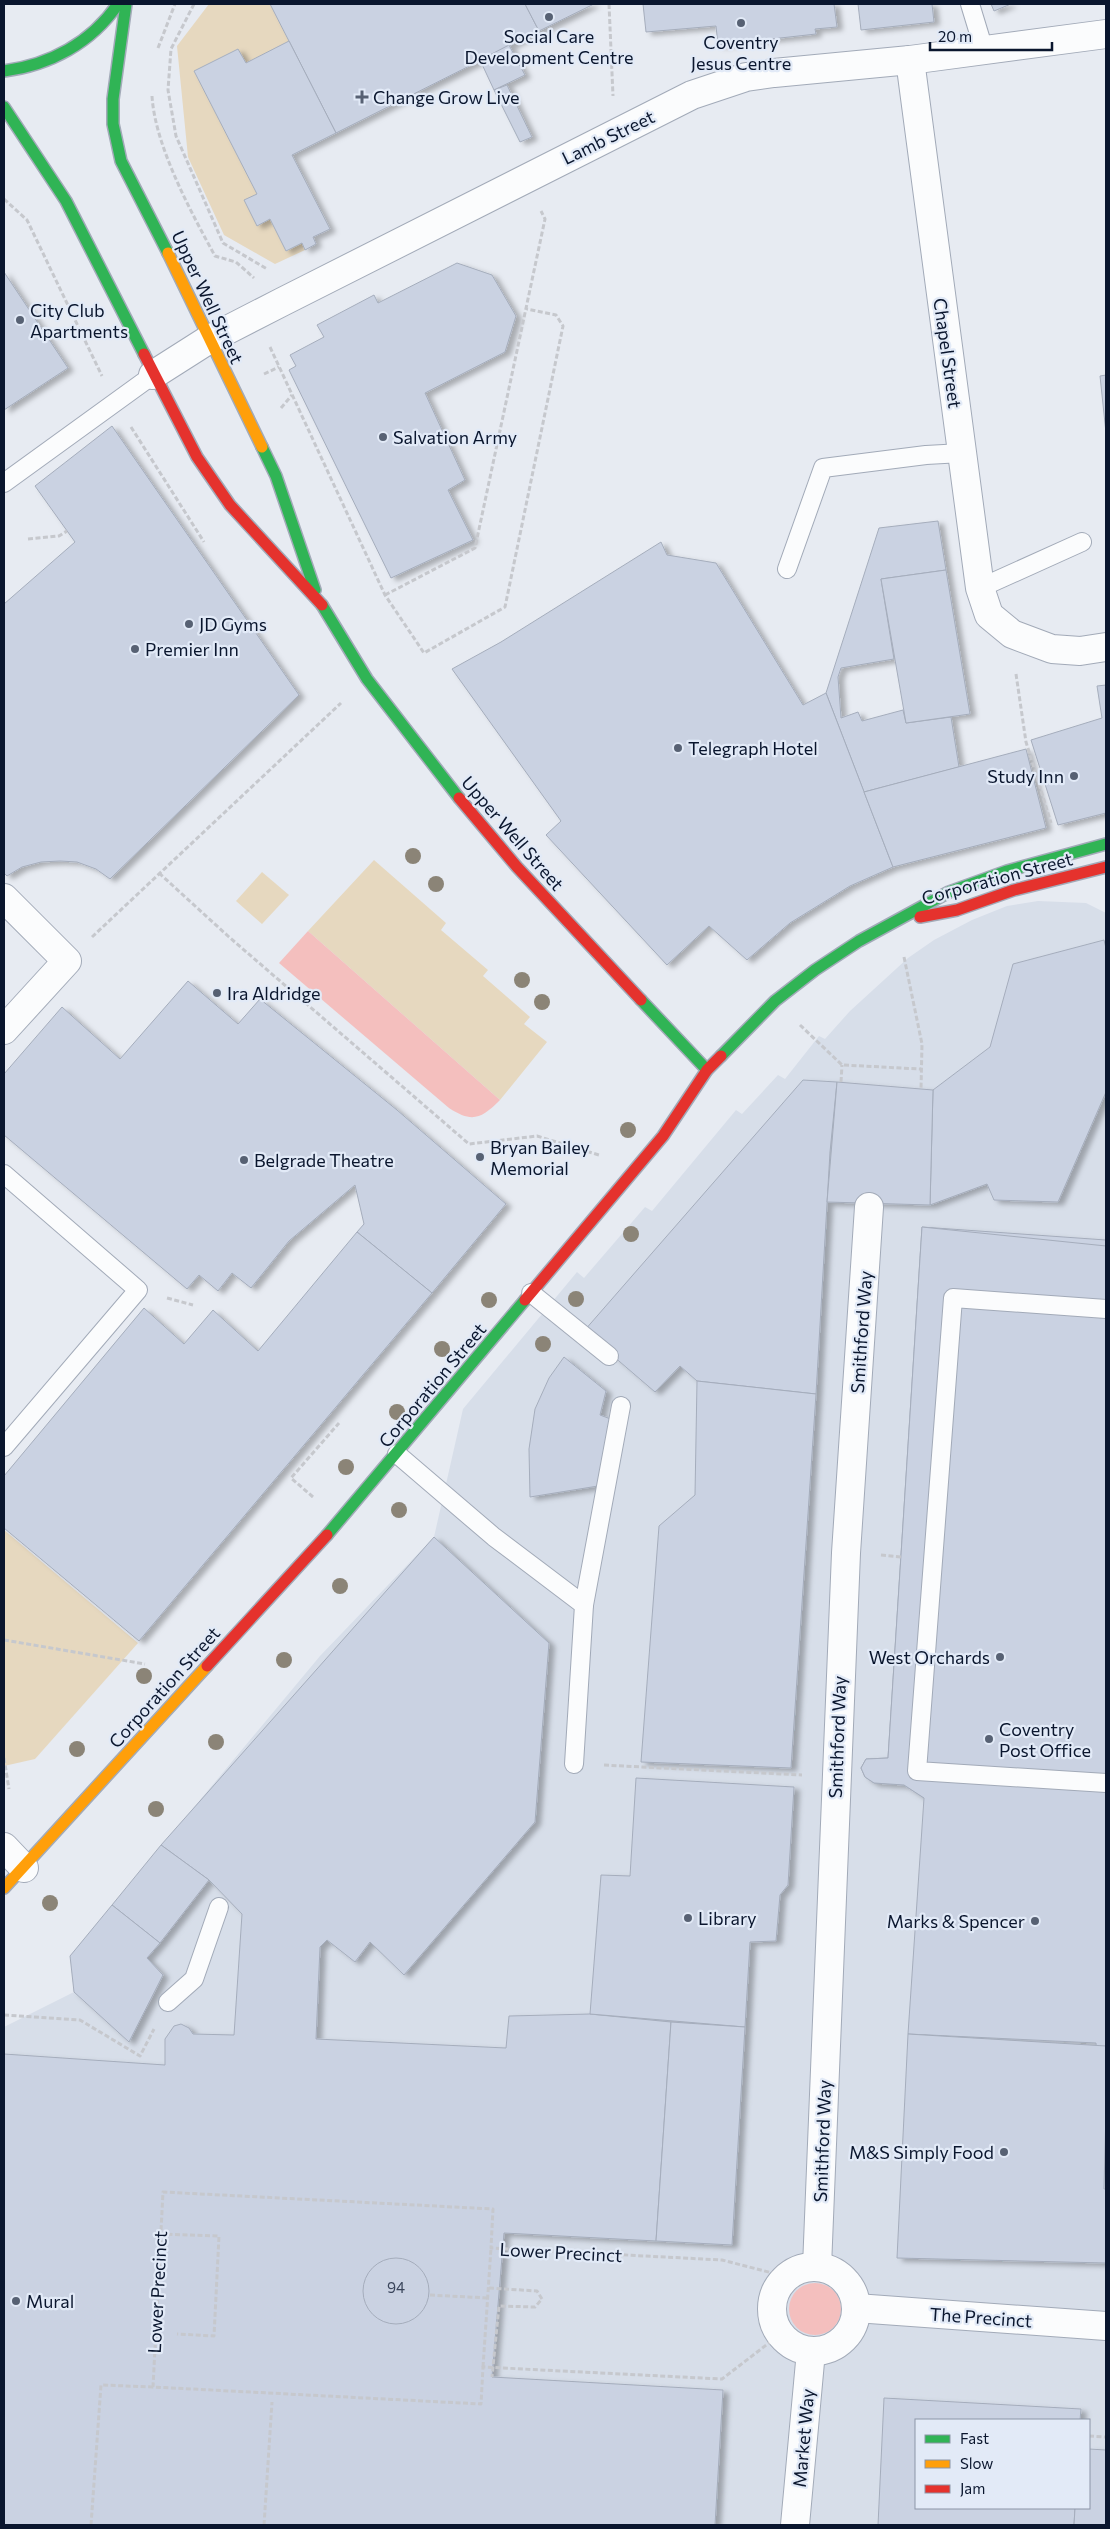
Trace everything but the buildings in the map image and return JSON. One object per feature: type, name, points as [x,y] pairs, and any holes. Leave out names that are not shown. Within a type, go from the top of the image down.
[{"type":"street","points":[[4,71],[42,64],[81,43],[107,19],[118,4]]},
{"type":"street","name":"Upper Well Street","points":[[126,4],[113,99],[116,144],[130,182],[163,243],[208,340],[276,476],[318,598],[367,679],[461,801],[517,867],[707,1070]]},
{"type":"street","name":"Lamb Street","points":[[153,375],[208,340],[692,95],[746,78],[774,73],[910,60],[1106,34]]},
{"type":"street","name":"Chapel Street","points":[[910,60],[980,588],[989,615],[1012,634],[1052,649],[1080,651],[1106,647]]},
{"type":"street","name":"Upper Well Street","points":[[4,107],[66,201],[153,375],[197,457],[230,505],[318,598]]},
{"type":"street","name":"Corporation Street","points":[[4,1888],[340,1521],[663,1136],[707,1070],[775,1001],[815,970],[859,941],[949,892],[1007,871],[1106,844]]},
{"type":"street","name":"Corporation Street","points":[[897,922],[957,910],[1014,890],[1106,867]]},
{"type":"street","points":[[4,898],[66,961],[4,1030]]},
{"type":"street","name":"Smithford Way","points":[[817,2267],[846,1553],[869,1206]]},
{"type":"street","points":[[4,1847],[24,1868]]},
{"type":"street","points":[[817,2267],[829,2270],[848,2285],[856,2308],[854,2322],[847,2334],[837,2344],[825,2349],[811,2351],[794,2345],[781,2334],[773,2318],[772,2304],[777,2289],[788,2277],[800,2269],[817,2267]]},
{"type":"street","name":"The Precinct","points":[[856,2308],[1106,2326]]},
{"type":"street","name":"Market Way","points":[[795,2525],[811,2351]]},
{"type":"lane","points":[[970,4],[984,50]]},
{"type":"lane","points":[[4,483],[153,375]]},
{"type":"lane","points":[[787,569],[822,468],[962,453]]},
{"type":"lane","points":[[980,588],[1082,542]]},
{"type":"lane","points":[[4,1174],[138,1290],[4,1447]]},
{"type":"lane","points":[[531,1292],[609,1356]]},
{"type":"lane","points":[[1106,1309],[953,1298],[917,1771],[1106,1784]]},
{"type":"lane","points":[[574,1764],[584,1605],[620,1406]]},
{"type":"lane","points":[[397,1454],[494,1537],[584,1605]]},
{"type":"lane","points":[[168,2002],[194,1979],[219,1907]]},
{"type":"path","points":[[155,54],[175,4]]},
{"type":"path","points":[[194,4],[171,50],[168,90],[176,136],[223,243],[268,270]]},
{"type":"path","points":[[609,4],[613,104]]},
{"type":"path","points":[[152,89],[152,98],[161,136],[186,204],[215,256],[236,262],[256,280],[272,308]]},
{"type":"path","points":[[385,595],[475,548],[545,219],[525,178]]},
{"type":"path","points":[[4,199],[27,220],[98,369]]},
{"type":"path","points":[[269,342],[385,595],[424,653],[505,606],[563,326],[556,315],[527,309]]},
{"type":"path","points":[[138,439],[204,542]]},
{"type":"path","points":[[28,539],[60,536],[67,531]]},
{"type":"path","points":[[1012,634],[1026,742],[1061,855]]},
{"type":"path","points":[[66,961],[324,718]]},
{"type":"path","points":[[159,873],[228,937],[469,1144],[537,1136],[613,1159],[631,1174]]},
{"type":"path","points":[[897,922],[922,1044],[921,1089]]},
{"type":"path","points":[[775,1001],[842,1064],[921,1069]]},
{"type":"path","points":[[841,1082],[842,1064]]},
{"type":"path","points":[[339,1423],[291,1478],[340,1521]]},
{"type":"path","points":[[4,1640],[145,1664]]},
{"type":"path","points":[[4,1758],[9,1790]]},
{"type":"path","points":[[574,1764],[836,1777]]},
{"type":"path","points":[[4,2015],[80,2020],[140,2056],[168,2002]]},
{"type":"path","name":"Lower Precinct","points":[[152,2387],[163,2192],[493,2209],[491,2248],[722,2260],[788,2277]]},
{"type":"path","name":"Lower Precinct","points":[[160,2234],[218,2236],[214,2336],[177,2334]]},
{"type":"path","points":[[92,2525],[101,2385],[481,2404],[491,2248]]},
{"type":"path","points":[[489,2288],[537,2290],[542,2299],[535,2307],[499,2306],[492,2377]]},
{"type":"path","points":[[430,2295],[488,2298]]},
{"type":"path","points":[[483,2367],[722,2379],[781,2334]]},
{"type":"path","points":[[264,2525],[272,2402]]},
{"type":"path","points":[[1090,2436],[1106,2437]]},
{"type":"shaded area","points":[[209,4],[270,4],[289,41],[246,63],[238,49],[194,71],[257,194],[245,201],[258,225],[270,219],[286,251],[302,243],[305,250],[275,264],[224,235],[188,157],[177,46]]},
{"type":"shaded area","points":[[374,860],[446,923],[441,930],[488,970],[483,976],[530,1017],[524,1024],[547,1042],[500,1100],[308,931]]},
{"type":"shaded area","points":[[262,872],[289,895],[262,924],[236,901]]},
{"type":"shaded area","points":[[1038,901],[1086,903],[1106,913],[1106,2525],[4,2525],[4,2027],[74,1992],[70,1956],[320,1656],[434,1537],[463,1409],[577,1272],[584,1278],[645,1207],[652,1211],[736,1110],[742,1114],[778,1075],[785,1079],[819,1036],[825,1039],[850,1011],[908,958],[934,940],[972,920],[1007,906]]},
{"type":"shaded area","points":[[308,931],[500,1100],[482,1115],[476,1117],[457,1113],[279,963]]},
{"type":"shaded area","points":[[4,1530],[138,1643],[35,1759],[4,1766]]},
{"type":"shaded area","points":[[810,2283],[820,2283],[830,2287],[837,2294],[841,2309],[837,2324],[830,2331],[820,2335],[810,2335],[800,2331],[793,2324],[789,2314],[789,2304],[793,2294],[800,2287]]},
{"type":"traffic: fast","points":[[4,71],[37,63],[68,50],[95,30],[118,4]]},
{"type":"traffic: fast","points":[[126,4],[113,99],[113,124],[121,161],[168,253]]},
{"type":"traffic: fast","points":[[4,107],[66,201],[144,354]]},
{"type":"traffic: fast","points":[[262,447],[276,476],[315,590]]},
{"type":"traffic: fast","points":[[322,605],[367,679],[459,798]]},
{"type":"traffic: fast","points":[[721,1056],[775,1001],[815,970],[859,941],[949,892],[1007,871],[1106,844]]},
{"type":"traffic: fast","points":[[641,1000],[707,1070]]},
{"type":"traffic: fast","points":[[327,1535],[525,1300]]},
{"type":"traffic: slow","points":[[168,253],[262,447]]},
{"type":"traffic: slow","points":[[4,1888],[207,1666]]},
{"type":"traffic: jam","points":[[144,354],[197,457],[230,505],[322,605]]},
{"type":"traffic: jam","points":[[459,798],[517,867],[641,1000]]},
{"type":"traffic: jam","points":[[920,917],[957,910],[1014,890],[1106,867]]},
{"type":"traffic: jam","points":[[525,1300],[663,1136],[707,1070],[721,1056]]},
{"type":"traffic: jam","points":[[207,1666],[327,1535]]},
{"type":"place","name":"Social Care Development Centre","points":[[549,17]]},
{"type":"place","name":"Coventry Jesus Centre","points":[[741,23]]},
{"type":"place","name":"Change Grow Live","points":[[362,97]]},
{"type":"place","name":"City Club Apartments","points":[[20,320]]},
{"type":"place","name":"Salvation Army","points":[[383,437]]},
{"type":"place","name":"JD Gyms","points":[[189,624]]},
{"type":"place","name":"Premier Inn","points":[[135,649]]},
{"type":"place","name":"Telegraph Hotel","points":[[678,748]]},
{"type":"place","name":"Study Inn","points":[[1074,776]]},
{"type":"place","name":"Ira Aldridge","points":[[217,993]]},
{"type":"place","name":"Bryan Bailey Memorial","points":[[480,1157]]},
{"type":"place","name":"Belgrade Theatre","points":[[244,1160]]},
{"type":"place","name":"West Orchards","points":[[1000,1657]]},
{"type":"place","name":"Coventry Post Office","points":[[989,1739]]},
{"type":"place","name":"Library","points":[[688,1918]]},
{"type":"place","name":"Marks & Spencer","points":[[1035,1921]]},
{"type":"place","name":"M&S Simply Food","points":[[1004,2152]]},
{"type":"place","name":"Mural","points":[[16,2301]]}]
